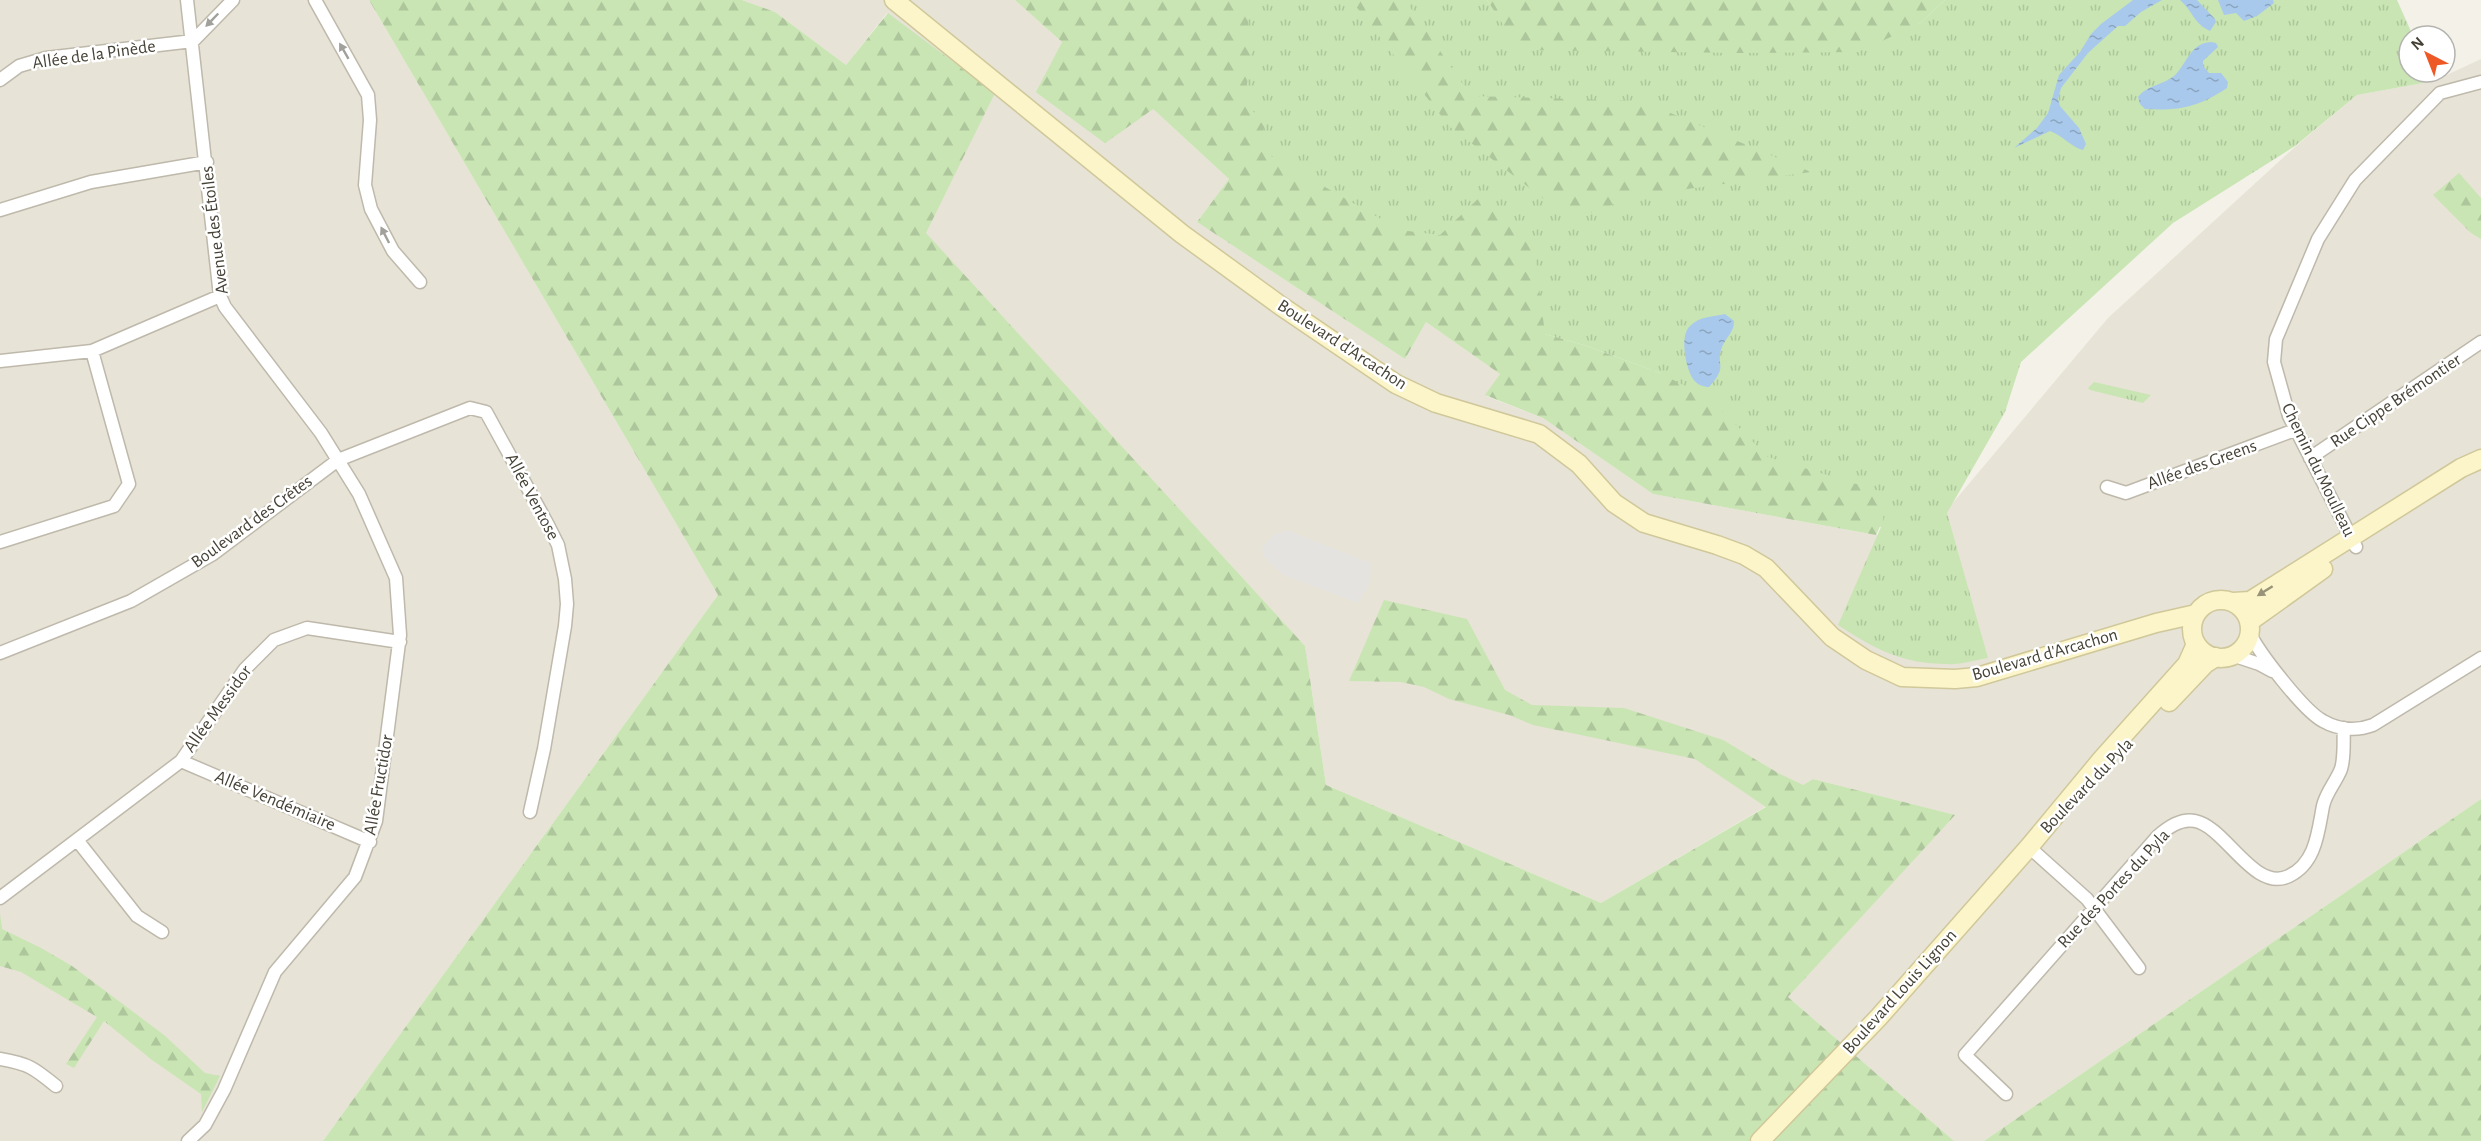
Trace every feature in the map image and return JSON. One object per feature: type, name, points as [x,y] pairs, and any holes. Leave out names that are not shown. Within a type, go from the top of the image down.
[{"type":"main road","name":"Boulevard d'Arcachon","points":[[894,0],[1182,234],[1396,384],[1436,403],[1539,434],[1579,464],[1614,503],[1644,523],[1717,545],[1744,555],[1766,568],[1832,637],[1866,660],[1902,677],[1955,679],[1977,677],[2156,623],[2196,614]]},
{"type":"main road","points":[[2249,627],[2353,543],[2461,468],[2481,460]]},
{"type":"main road","points":[[2195,640],[2193,621],[2201,607],[2216,600],[2250,601],[2353,543]]},
{"type":"main road","points":[[2156,623],[2174,625],[2195,640],[2204,652],[2224,656],[2246,642],[2249,627],[2243,610],[2233,602]]},
{"type":"main road","name":"Boulevard du Pyla","points":[[2032,843],[2102,759],[2187,664],[2195,640]]},
{"type":"main road","name":"Boulevard du Pyla","points":[[2032,843],[2203,667],[2224,656]]},
{"type":"main road","name":"Boulevard Louis Lignon","points":[[1760,1141],[1879,1017],[2032,843]]},
{"type":"street","name":"Avenue des Étoiles","points":[[187,0],[207,162],[220,296],[225,308],[321,433],[338,460]]},
{"type":"street","points":[[193,41],[233,0]]},
{"type":"street","points":[[315,0],[368,95],[370,120],[364,185],[371,209],[393,251],[420,282]]},
{"type":"street","name":"Allée de la Pinède","points":[[0,80],[19,66],[46,58],[193,41]]},
{"type":"street","name":"Chemin du Moulleau","points":[[2353,543],[2295,430],[2276,374],[2274,351],[2291,301],[2326,224],[2355,180],[2440,93],[2481,82]]},
{"type":"street","points":[[0,210],[91,182],[207,162]]},
{"type":"street","points":[[0,361],[92,351],[220,296]]},
{"type":"street","name":"Rue Cippe Brémontier","points":[[2310,458],[2481,342]]},
{"type":"street","points":[[0,542],[114,506],[129,484],[92,351]]},
{"type":"street","name":"Allée Ventose","points":[[338,460],[470,408],[486,412],[548,525],[558,545],[567,604],[544,748],[530,812]]},
{"type":"street","name":"Allée des Greens","points":[[2108,487],[2126,493],[2295,430]]},
{"type":"street","name":"Allée Fructidor","points":[[188,1141],[205,1125],[224,1090],[275,972],[355,877],[376,821],[399,642],[396,578],[358,494],[338,460]]},
{"type":"street","name":"Boulevard des Crêtes","points":[[0,653],[131,601],[213,554],[338,460]]},
{"type":"street","points":[[2249,627],[2259,650],[2316,717],[2333,726],[2344,728],[2362,729],[2373,725],[2481,658]]},
{"type":"street","name":"Allée Messidor","points":[[0,898],[181,761],[245,669],[274,640],[307,628],[399,642]]},
{"type":"street","points":[[2224,656],[2259,664],[2282,679]]},
{"type":"street","name":"Rue des Portes du Pyla","points":[[2006,1094],[1965,1055],[2158,836],[2170,827],[2194,821],[2207,827],[2262,875],[2280,879],[2294,873],[2315,848],[2324,801],[2343,763],[2344,728]]},
{"type":"street","name":"Allée Vendémiaire","points":[[181,761],[370,842]]},
{"type":"street","points":[[77,840],[137,916],[162,933]]},
{"type":"street","points":[[2032,843],[2095,908],[2139,968]]},
{"type":"street","points":[[0,1059],[23,1063],[56,1086]]},
{"type":"shaded area","points":[[0,0],[369,0],[718,595],[323,1141],[0,1141]]},
{"type":"shaded area","points":[[742,0],[1015,0],[1062,42],[1037,92],[1153,109],[1229,179],[1197,222],[1405,359],[1426,322],[1500,374],[1486,396],[1543,418],[1653,494],[1876,535],[1936,523],[2108,318],[2296,146],[2357,95],[2418,84],[2457,84],[2457,70],[2481,59],[2481,799],[1984,1141],[1954,1141],[1788,997],[1954,815],[1813,779],[1601,903],[1326,785],[1305,646],[925,233],[994,93],[887,13],[846,65],[775,12]]},
{"type":"shaded area","points":[[1287,530],[1371,563],[1369,585],[1358,603],[1283,575],[1263,556],[1262,547],[1273,535]]},
{"type":"green space","points":[[369,0],[742,0],[775,12],[846,65],[888,13],[995,93],[926,233],[1305,646],[1326,785],[1601,903],[1766,807],[1695,759],[1533,725],[1509,715],[1449,699],[1424,687],[1401,682],[1349,681],[1384,600],[1467,619],[1505,690],[1532,705],[1624,708],[1723,740],[1803,785],[1813,779],[1955,815],[1788,997],[1954,1141],[323,1141],[718,595]]},
{"type":"green space","points":[[1015,0],[1246,0],[1251,52],[1245,100],[1263,125],[1264,152],[1400,230],[1440,235],[1480,197],[1534,247],[1545,334],[1584,345],[1660,373],[1710,399],[1768,457],[1886,493],[1883,520],[1876,535],[1653,494],[1543,418],[1485,395],[1500,374],[1426,322],[1405,359],[1197,222],[1229,179],[1153,109],[1105,143],[1036,92],[1062,42]]},
{"type":"green space","points":[[1187,0],[1487,0],[1521,50],[1919,24],[1945,0],[2397,0],[2408,24],[2397,24],[2397,84],[2418,84],[2357,95],[2295,146],[2173,223],[2021,362],[2005,412],[1947,513],[1988,658],[1957,664],[1930,663],[1902,658],[1863,641],[1838,625],[1881,527],[1826,512],[1660,373],[1584,345],[1545,334],[1153,109],[1105,143],[1036,92]]},
{"type":"green space","points":[[1351,0],[1405,0],[1471,96],[1642,101],[1811,172],[1636,196],[1571,220],[1449,126]]},
{"type":"green space","points":[[1487,0],[1945,0],[1919,24],[1858,52],[1738,53],[1520,50]]},
{"type":"green space","points":[[2459,173],[2481,198],[2481,239],[2471,233],[2433,195]]},
{"type":"green space","points":[[2094,382],[2151,395],[2143,403],[2090,390],[2088,388]]},
{"type":"green space","points":[[2481,799],[2481,1141],[1984,1141]]},
{"type":"green space","points":[[0,913],[2,929],[72,966],[164,1035],[205,1073],[220,1076],[202,1112],[201,1094],[152,1060],[104,1021],[74,1068],[66,1064],[97,1017],[21,972],[0,966]]},
{"type":"water","points":[[2133,0],[2162,0],[2141,12],[2125,26],[2118,26],[2088,53],[2061,88],[2058,99],[2060,106],[2079,128],[2086,144],[2083,150],[2050,131],[2014,148],[2037,128],[2048,113],[2059,75],[2080,52],[2091,34]]},
{"type":"water","points":[[2180,0],[2197,0],[2215,19],[2216,22],[2210,31],[2200,25]]},
{"type":"water","points":[[2218,0],[2273,0],[2274,3],[2257,16],[2244,21],[2236,13],[2224,15]]},
{"type":"water","points":[[2204,43],[2216,43],[2218,47],[2203,61],[2203,66],[2209,73],[2221,73],[2228,82],[2227,88],[2198,104],[2179,108],[2145,109],[2140,104],[2138,97],[2142,93],[2174,76],[2193,50]]},
{"type":"water","points":[[1725,314],[1734,321],[1733,329],[1722,347],[1720,370],[1715,380],[1709,387],[1703,386],[1690,374],[1684,345],[1685,337],[1690,326],[1698,320]]}]
